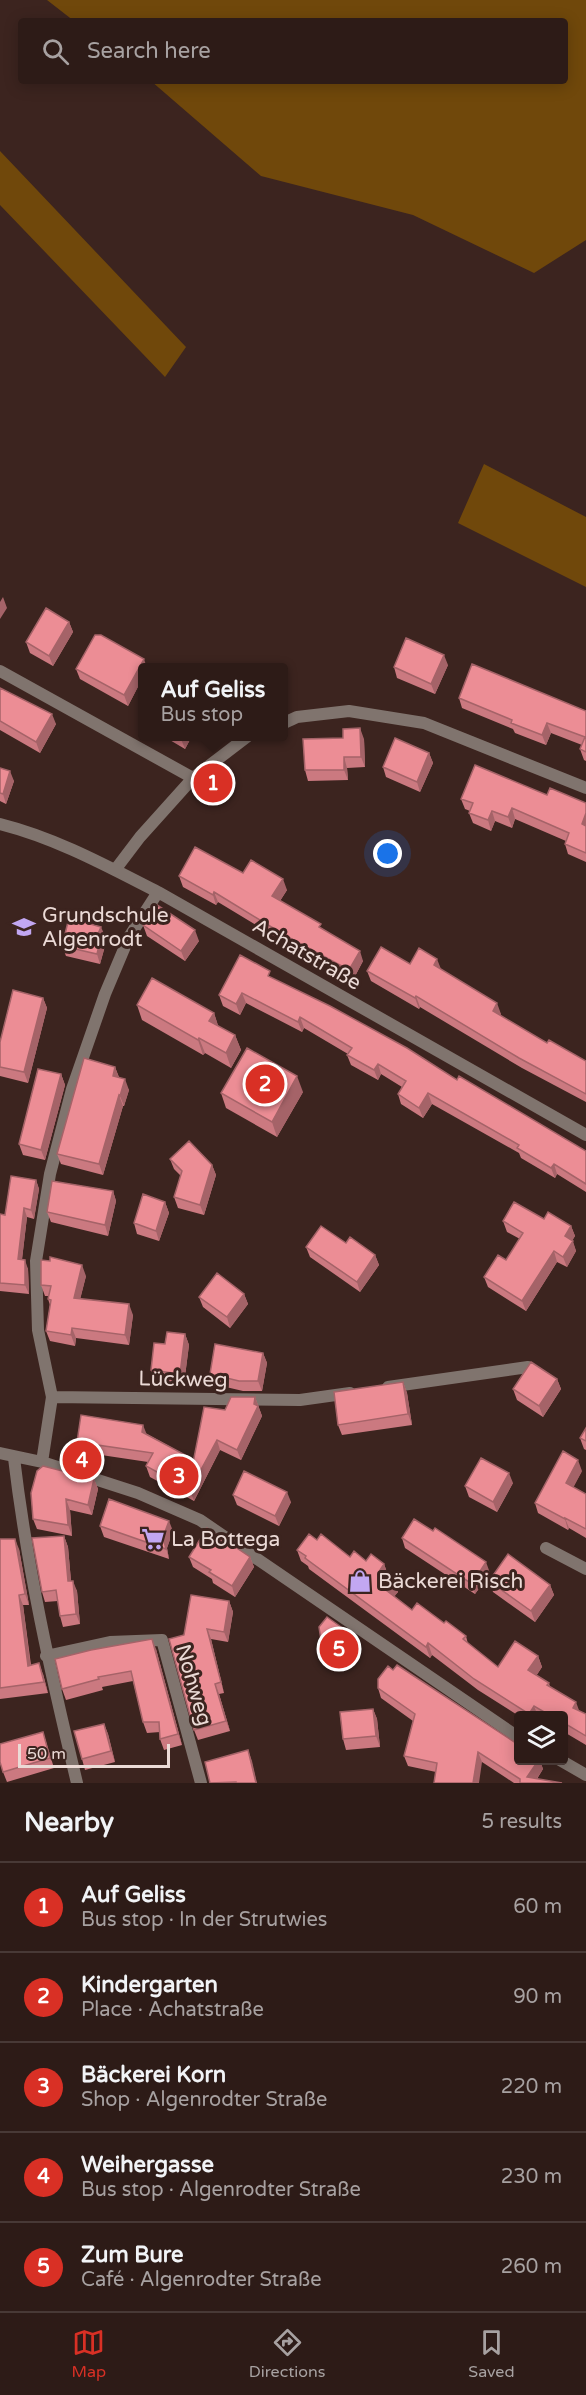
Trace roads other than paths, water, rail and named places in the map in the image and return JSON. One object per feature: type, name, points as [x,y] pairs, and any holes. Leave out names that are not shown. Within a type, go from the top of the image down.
[{"type":"street","points":[[0,671],[193,778]]},
{"type":"street","points":[[288,721],[297,717],[349,711],[424,723],[586,788]]},
{"type":"street","points":[[115,870],[140,837],[193,778],[241,741]]},
{"type":"street","name":"Achatstraße","points":[[0,824],[41,837],[158,892],[586,1135]]},
{"type":"street","points":[[42,1462],[51,1397],[38,1330],[36,1261],[50,1174],[72,1089],[105,994],[129,937],[158,892]]},
{"type":"street","name":"Lückweg","points":[[51,1397],[300,1400],[528,1366]]},
{"type":"street","points":[[0,1453],[42,1462],[138,1492],[200,1520],[514,1734]]},
{"type":"street","points":[[15,1458],[23,1529],[46,1656],[77,1783]]},
{"type":"street","points":[[546,1548],[586,1569]]},
{"type":"street","name":"Nohweg","points":[[46,1656],[110,1642],[162,1640],[201,1783]]},
{"type":"street","points":[[567,1765],[586,1775]]},
{"type":"place","name":"Auf Geliss","points":[[213,783]]},
{"type":"place","name":"Grundschule Algenrodt","points":[[24,927]]},
{"type":"place","name":"Kindergarten","points":[[265,1084]]},
{"type":"place","name":"Weihergasse","points":[[82,1460]]},
{"type":"place","name":"Bäckerei Korn","points":[[179,1476]]},
{"type":"place","name":"La Bottega","points":[[153,1539]]},
{"type":"place","name":"Bäckerei Risch","points":[[360,1581]]},
{"type":"place","name":"Zum Bure","points":[[339,1649]]}]
